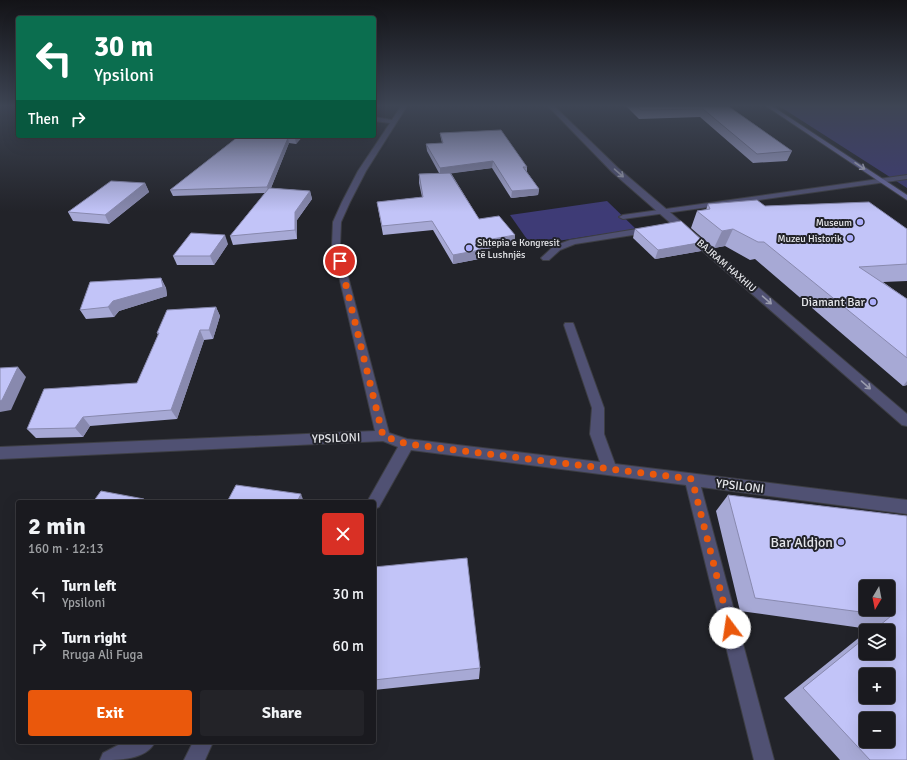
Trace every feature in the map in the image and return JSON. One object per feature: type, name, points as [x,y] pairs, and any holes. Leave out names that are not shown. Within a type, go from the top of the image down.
[{"type":"main road","points":[[823,141],[907,198]]},
{"type":"street","points":[[381,141],[362,171],[337,222],[336,246],[383,436]]},
{"type":"street","name":"BAJRAM HAXHIU","points":[[586,141],[615,170],[907,421]]},
{"type":"street","points":[[623,217],[907,177]]},
{"type":"street","points":[[546,258],[557,248],[573,242],[680,225]]},
{"type":"street","points":[[569,325],[598,408],[597,434],[609,468]]},
{"type":"street","name":"YPSILONI","points":[[0,453],[383,436],[407,444],[609,468],[907,507]]},
{"type":"street","points":[[375,500],[407,444]]},
{"type":"street","points":[[692,479],[764,760]]},
{"type":"street","points":[[110,760],[141,744]]},
{"type":"street","points":[[194,760],[202,744]]},
{"type":"shaded area","points":[[834,141],[907,141],[907,188]]},
{"type":"shaded area","points":[[607,201],[636,229],[531,245],[510,215]]},
{"type":"building","points":[[232,141],[287,141],[267,187],[170,190]]},
{"type":"building","points":[[443,141],[509,141],[527,167],[523,167],[539,189],[512,191],[493,161],[440,168],[426,144],[443,143]]},
{"type":"building","points":[[742,141],[778,141],[792,151],[757,154]]},
{"type":"building","points":[[450,173],[479,219],[499,216],[515,235],[475,242],[480,250],[453,255],[432,221],[382,226],[377,202],[423,197],[419,174]]},
{"type":"building","points":[[111,181],[145,183],[105,215],[68,212]]},
{"type":"building","points":[[269,188],[310,191],[295,212],[295,230],[230,236]]},
{"type":"building","points":[[757,200],[765,206],[869,202],[907,229],[907,264],[859,267],[907,299],[907,358],[764,242],[758,242],[733,229],[722,231],[697,211],[710,209],[708,204]]},
{"type":"building","points":[[681,221],[704,242],[658,250],[635,229]]},
{"type":"building","points":[[191,233],[225,235],[210,256],[173,256]]},
{"type":"building","points":[[161,278],[163,287],[113,301],[108,307],[80,310],[90,282]]},
{"type":"building","points":[[216,307],[209,330],[200,330],[171,410],[83,417],[75,428],[27,429],[44,389],[137,383],[159,333],[157,333],[167,310]]},
{"type":"building","points":[[18,367],[2,400],[0,401],[0,368]]},
{"type":"building","points":[[236,485],[301,494],[298,500],[228,500]]},
{"type":"building","points":[[101,491],[144,499],[143,500],[94,500]]},
{"type":"building","points":[[728,495],[907,516],[907,760],[870,760],[803,688],[859,643],[859,660],[895,660],[895,624],[881,624],[891,616],[895,616],[895,580],[859,580],[859,612],[755,598]]},
{"type":"building","points":[[467,558],[480,668],[376,680],[376,567]]},
{"type":"place","name":"Museum","points":[[860,222]]},
{"type":"place","name":"Muzeu Historik","points":[[850,238]]},
{"type":"place","name":"Shtepia e Kongresit të Lushnjës","points":[[469,248]]},
{"type":"place","name":"Diamant Bar","points":[[873,302]]},
{"type":"place","name":"Bar Aldjon","points":[[841,542]]},
{"type":"route","points":[[340,261],[383,436],[407,444],[692,479],[730,628]]}]
